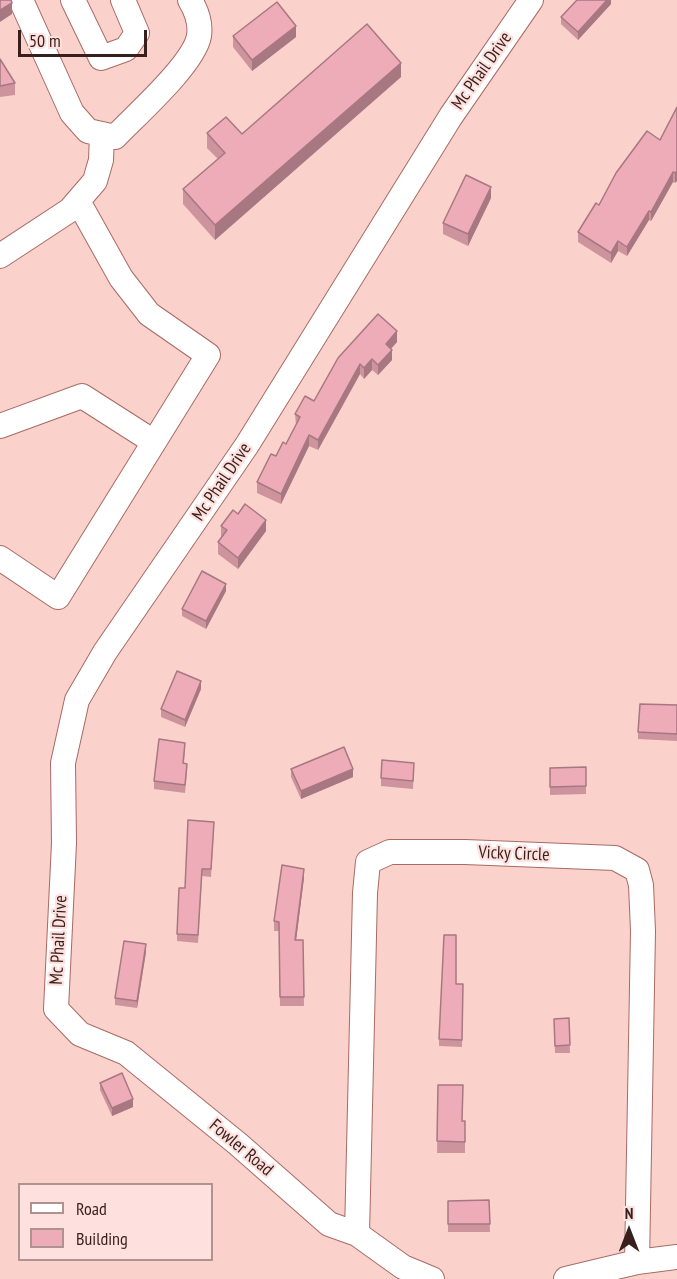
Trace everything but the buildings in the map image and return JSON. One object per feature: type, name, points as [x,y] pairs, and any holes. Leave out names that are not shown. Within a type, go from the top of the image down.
[{"type":"street","points":[[21,0],[72,113],[88,131],[115,137],[188,60],[199,36],[197,12],[190,0]]},
{"type":"street","points":[[74,0],[101,58],[126,49],[137,33],[123,0]]},
{"type":"street","name":"Mc Phail Drive","points":[[56,1009],[64,843],[63,763],[77,700],[105,652],[247,445],[451,116],[531,0]]},
{"type":"street","points":[[0,256],[70,210],[95,181],[101,160],[102,134]]},
{"type":"street","points":[[0,558],[58,597],[208,355],[149,314],[121,278],[78,201]]},
{"type":"street","points":[[0,426],[82,396],[154,442]]},
{"type":"street","name":"Vicky Circle","points":[[357,1234],[365,893],[368,862],[390,852],[465,852],[615,858],[637,870],[641,885],[643,931],[632,1269]]},
{"type":"street","name":"Fowler Road","points":[[56,1009],[80,1034],[126,1053],[238,1144],[329,1224],[357,1234],[403,1267],[432,1279]]},
{"type":"street","points":[[566,1279],[632,1269],[677,1257]]}]
